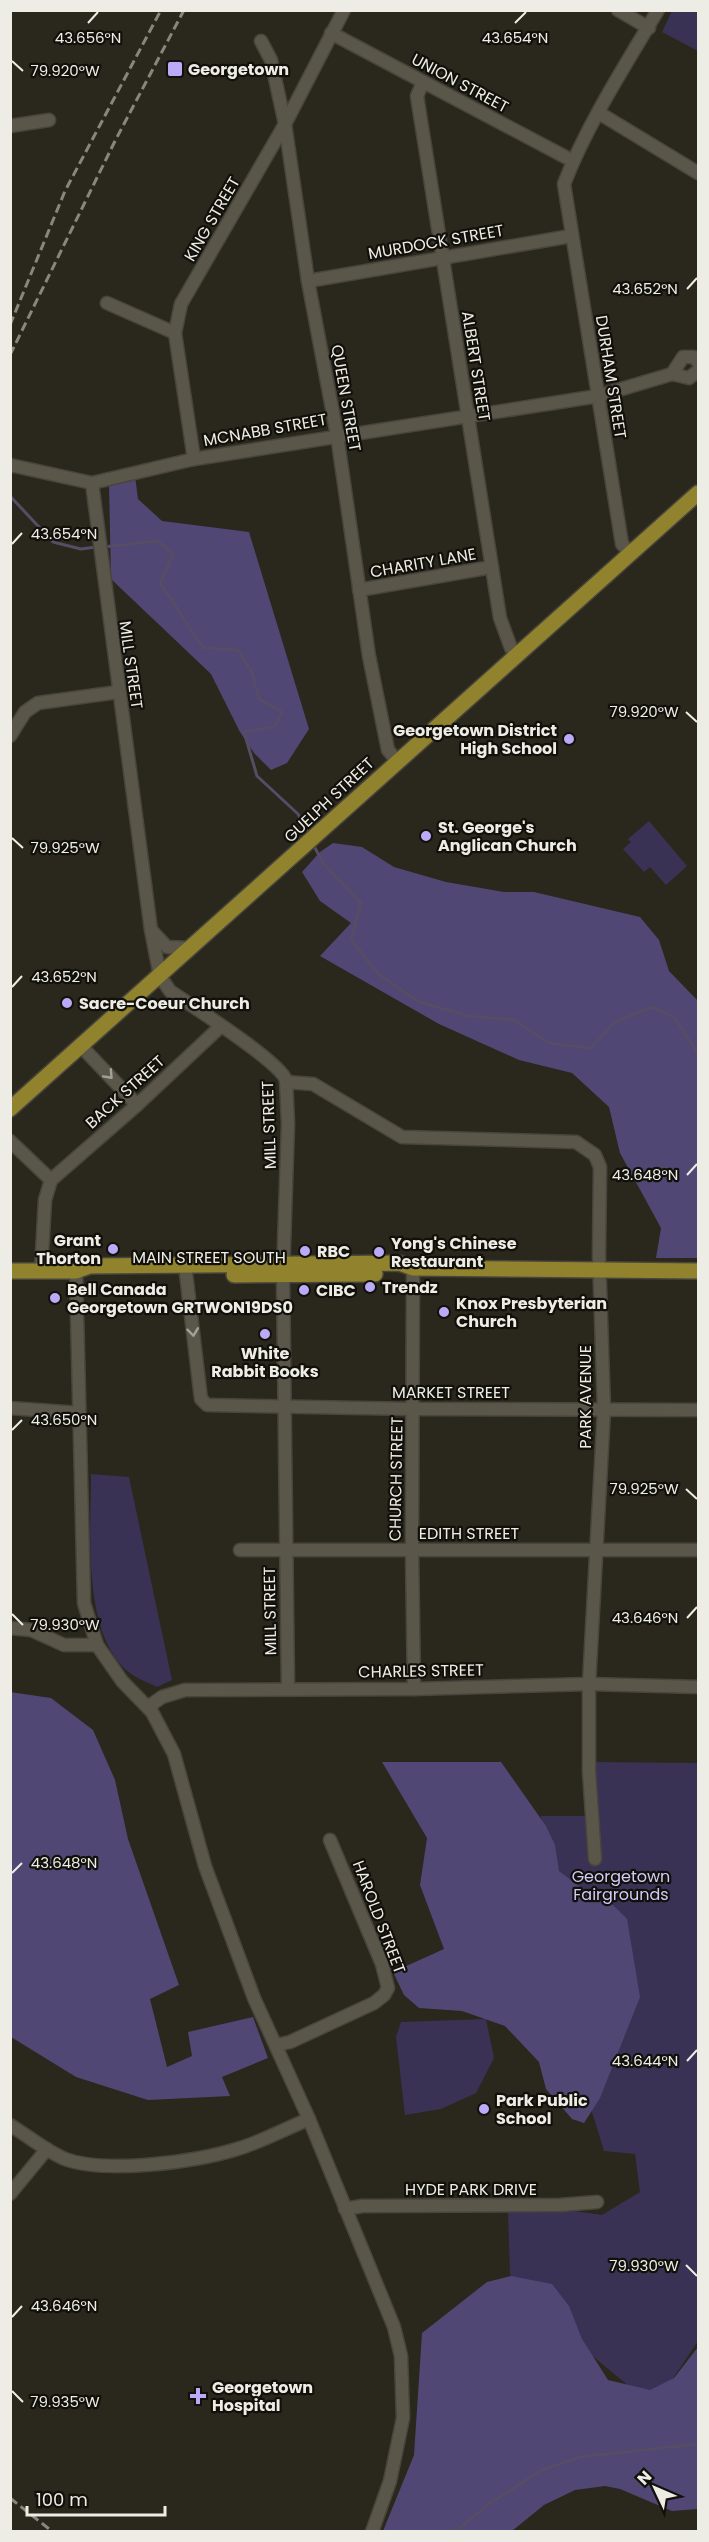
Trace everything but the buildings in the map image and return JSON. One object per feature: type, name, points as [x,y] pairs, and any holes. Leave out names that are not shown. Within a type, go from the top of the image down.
[{"type":"main road","name":"GUELPH STREET","points":[[10,1109],[328,827],[516,654],[699,493]]},
{"type":"main road","name":"MAIN STREET SOUTH","points":[[10,1270],[76,1270],[90,1266],[185,1270],[284,1270],[399,1263],[413,1268],[699,1271]]},
{"type":"street","name":"KING STREET","points":[[194,459],[175,333],[181,304],[285,124],[344,10]]},
{"type":"street","points":[[618,10],[649,28]]},
{"type":"street","name":"DURHAM STREET","points":[[631,554],[622,544],[564,184],[573,161],[658,10]]},
{"type":"street","name":"UNION STREET","points":[[331,33],[573,161]]},
{"type":"street","name":"QUEEN STREET","points":[[261,41],[271,60],[285,124],[308,281],[337,435],[369,656],[388,750],[398,761]]},
{"type":"street","name":"ALBERT STREET","points":[[423,82],[417,96],[500,618],[511,648],[516,654]]},
{"type":"street","points":[[599,113],[699,173]]},
{"type":"street","points":[[10,126],[49,120]]},
{"type":"street","name":"MURDOCK STREET","points":[[308,281],[571,236]]},
{"type":"street","points":[[107,303],[175,333]]},
{"type":"street","points":[[699,362],[694,357],[683,357],[672,374],[689,378],[699,371]]},
{"type":"street","name":"MCNABB STREET","points":[[10,465],[92,483],[194,459],[598,396],[672,374]]},
{"type":"street","name":"MILL STREET","points":[[92,483],[99,555],[151,930],[160,976],[170,991],[268,1059],[284,1074],[286,1082],[288,1166],[284,1270],[288,1688]]},
{"type":"street","name":"CHARITY LANE","points":[[359,590],[492,567]]},
{"type":"street","points":[[10,736],[25,712],[38,703],[118,692]]},
{"type":"street","points":[[151,930],[167,947],[190,948]]},
{"type":"street","name":"BACK STREET","points":[[51,1180],[137,1105],[220,1027]]},
{"type":"street","points":[[81,1046],[137,1105]]},
{"type":"street","name":"PARK AVENUE","points":[[286,1082],[313,1084],[402,1137],[576,1142],[595,1155],[600,1167],[604,1410],[589,1684],[589,1771],[595,1859]]},
{"type":"street","points":[[10,1141],[51,1180],[45,1200],[41,1271]]},
{"type":"street","name":"CHURCH STREET","points":[[413,1268],[414,1689]]},
{"type":"street","points":[[76,1270],[84,1603],[97,1645],[122,1681],[148,1707],[174,1754],[205,1866],[254,1998],[309,2119],[390,2318],[401,2356],[403,2418],[390,2481],[372,2532]]},
{"type":"street","name":"MARKET STREET","points":[[185,1270],[203,1404],[414,1409],[699,1410]]},
{"type":"street","points":[[10,1408],[79,1413]]},
{"type":"street","name":"EDITH STREET","points":[[240,1551],[285,1549],[699,1550]]},
{"type":"street","points":[[10,1628],[30,1630],[64,1645],[97,1645]]},
{"type":"street","name":"CHARLES STREET","points":[[148,1707],[162,1697],[185,1690],[414,1689],[589,1684],[699,1687]]},
{"type":"street","name":"HAROLD STREET","points":[[276,2045],[290,2042],[374,2003],[384,1995],[388,1988],[382,1964],[330,1840]]},
{"type":"street","points":[[10,2125],[64,2158],[86,2164],[122,2165],[188,2160],[238,2149],[309,2119]]},
{"type":"street","points":[[10,2194],[47,2149]]},
{"type":"street","name":"HYDE PARK DRIVE","points":[[345,2209],[362,2206],[560,2205],[597,2202]]},
{"type":"green space","points":[[672,11],[698,11],[698,51],[662,32]]},
{"type":"green space","points":[[649,821],[687,866],[666,885],[650,867],[644,872],[623,849],[631,842],[628,839]]},
{"type":"green space","points":[[91,1474],[129,1477],[172,1680],[157,1687],[125,1669],[111,1651],[102,1629],[95,1604],[90,1549]]},
{"type":"green space","name":"Georgetown Fairgrounds","points":[[592,1762],[698,1763],[698,2341],[664,2392],[630,2387],[589,2353],[563,2324],[510,2275],[508,2212],[574,2211],[602,2215],[640,2192],[635,2154],[604,2151],[585,2089],[550,2087],[541,1816],[587,1816]]},
{"type":"green space","points":[[486,2019],[494,2058],[476,2093],[441,2109],[405,2115],[396,2037],[401,2022]]},
{"type":"shaded area","points":[[135,476],[138,499],[162,521],[249,532],[309,729],[287,763],[271,770],[254,753],[240,732],[211,674],[111,579],[109,484]]},
{"type":"shaded area","points":[[333,843],[362,847],[394,867],[446,882],[504,892],[534,892],[640,917],[659,940],[669,971],[698,1001],[698,1258],[656,1258],[661,1228],[620,1153],[609,1107],[572,1073],[519,1060],[439,1024],[320,956],[351,923],[320,901],[302,872],[320,852]]},
{"type":"shaded area","points":[[10,1692],[51,1698],[93,1730],[115,1780],[128,1839],[179,1985],[150,1999],[167,2067],[192,2056],[188,2032],[253,2017],[268,2058],[222,2077],[230,2096],[148,2100],[76,2077],[11,2037]]},
{"type":"shaded area","points":[[382,1762],[501,1762],[546,1826],[555,1845],[559,1871],[583,1889],[607,1899],[627,1919],[640,1997],[600,2098],[584,2123],[572,2119],[546,2089],[539,2062],[505,2026],[462,2011],[419,2008],[404,1995],[393,1972],[444,1949],[420,1885],[427,1838]]},
{"type":"shaded area","points":[[511,2276],[552,2284],[569,2306],[582,2339],[608,2380],[650,2390],[674,2378],[698,2347],[698,2509],[672,2511],[620,2489],[605,2486],[575,2490],[544,2505],[512,2531],[383,2531],[414,2455],[422,2333],[487,2282]]},
{"type":"waterway","points":[[10,496],[53,542],[81,549],[96,547]]},
{"type":"waterway","points":[[103,547],[158,541],[173,554],[160,584],[192,632],[204,648],[238,650],[252,673],[259,699],[282,712],[276,726],[244,732],[257,776],[298,814],[309,835]]},
{"type":"waterway","points":[[313,844],[323,863],[361,903],[351,939],[377,973],[419,1002],[469,1016],[514,1020],[549,1043],[591,1048],[615,1022],[652,1007],[675,1018],[698,1054]]},
{"type":"waterway","points":[[455,2532],[487,2505],[542,2470],[580,2457],[698,2444]]},
{"type":"railway","points":[[10,325],[65,191],[161,10]]},
{"type":"railway","points":[[10,355],[115,141],[184,10]]},
{"type":"railway","points":[[10,2498],[53,2532]]},
{"type":"place","name":"Georgetown","points":[[175,69]]},
{"type":"place","name":"Georgetown District High School","points":[[569,739]]},
{"type":"place","name":"St. George's Anglican Church","points":[[426,836]]},
{"type":"place","name":"Sacre-Coeur Church","points":[[67,1003]]},
{"type":"place","name":"Grant Thorton","points":[[113,1249]]},
{"type":"place","name":"RBC","points":[[305,1251]]},
{"type":"place","name":"Yong's Chinese Restaurant","points":[[379,1252]]},
{"type":"place","name":"Trendz","points":[[370,1287]]},
{"type":"place","name":"CIBC","points":[[304,1290]]},
{"type":"place","name":"Bell Canada Georgetown GRTWON19DS0","points":[[55,1298]]},
{"type":"place","name":"Knox Presbyterian Church","points":[[444,1312]]},
{"type":"place","name":"White Rabbit Books","points":[[265,1334]]},
{"type":"place","name":"Park Public School","points":[[484,2109]]},
{"type":"place","name":"Georgetown Hospital","points":[[198,2396]]}]
